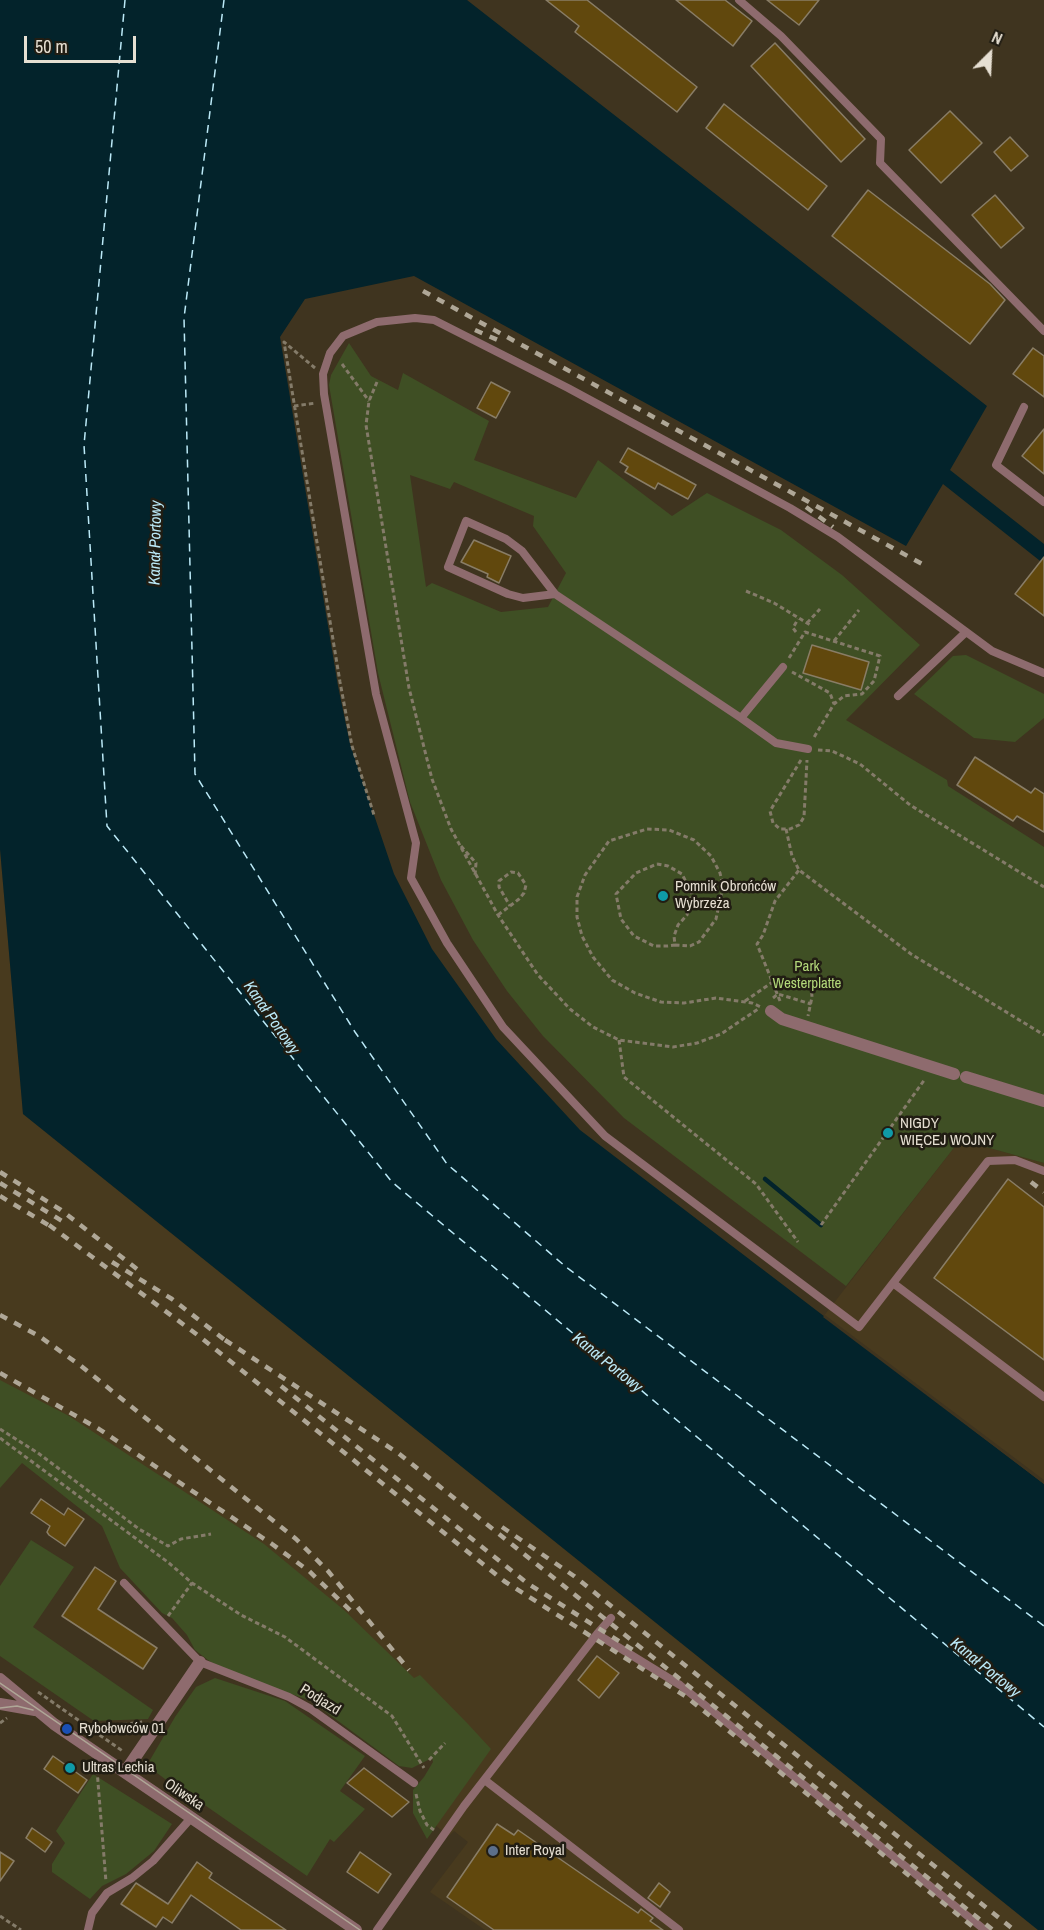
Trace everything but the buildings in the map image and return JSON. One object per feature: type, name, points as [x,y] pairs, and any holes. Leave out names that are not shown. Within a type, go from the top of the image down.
[{"type":"street","points":[[771,1011],[782,1018],[805,1026],[1044,1101]]},
{"type":"street","points":[[125,1773],[200,1662]]},
{"type":"street","name":"Oliwska","points":[[0,1679],[36,1710],[125,1773],[356,1930]]},
{"type":"street","points":[[0,1704],[36,1710]]},
{"type":"lane","points":[[739,0],[781,36],[881,139],[880,163],[1044,331]]},
{"type":"lane","points":[[1044,673],[992,651],[838,537],[790,508],[548,378],[434,320],[415,318],[377,322],[356,330],[336,343],[323,374],[326,402],[376,694],[416,843],[411,878],[447,943],[503,1027],[605,1136],[859,1327],[988,1161],[1015,1160],[1044,1171]]},
{"type":"lane","points":[[1024,407],[996,465],[1044,502]]},
{"type":"lane","points":[[555,594],[523,598],[508,594],[448,567],[466,521],[507,539],[522,551],[555,594],[776,743],[807,749]]},
{"type":"lane","points":[[898,696],[966,632]]},
{"type":"lane","points":[[741,718],[783,667]]},
{"type":"lane","points":[[893,1283],[1044,1397]]},
{"type":"lane","name":"Podjazd","points":[[124,1583],[200,1662],[289,1697],[311,1709],[414,1783]]},
{"type":"lane","points":[[377,1930],[464,1806],[486,1781],[611,1618]]},
{"type":"lane","points":[[597,1634],[680,1685],[985,1930]]},
{"type":"lane","points":[[486,1781],[679,1930]]},
{"type":"lane","points":[[88,1930],[92,1913],[107,1893],[132,1878],[153,1861],[191,1818]]},
{"type":"path","points":[[323,374],[284,342],[352,746],[374,815]]},
{"type":"path","points":[[342,364],[369,400]]},
{"type":"path","points":[[377,382],[369,400],[366,425],[409,688],[432,779],[457,843],[498,915],[538,975],[570,1009],[593,1027],[619,1040],[673,1047],[697,1043],[721,1034],[745,1020],[778,994]]},
{"type":"path","points":[[294,406],[326,402]]},
{"type":"path","points":[[746,591],[774,603],[812,626]]},
{"type":"path","points":[[807,623],[820,609]]},
{"type":"path","points":[[834,642],[859,610]]},
{"type":"path","points":[[796,632],[793,628],[798,619]]},
{"type":"path","points":[[807,749],[804,817],[799,825],[780,829],[773,823],[770,811],[807,749],[834,704],[844,696],[862,694],[874,681],[880,656],[805,632],[783,667],[830,693],[834,704]]},
{"type":"path","points":[[807,749],[832,751],[860,764],[910,805],[1044,887]]},
{"type":"path","points":[[675,945],[676,930],[692,905],[689,883],[682,874],[668,866],[646,867],[616,894],[621,919],[640,941],[654,946],[690,946],[699,942],[716,919],[723,886],[720,873],[711,856],[694,840],[669,830],[647,829],[609,841],[585,875],[577,897],[577,917],[582,936],[593,957],[612,980],[635,993],[661,1002],[684,1003],[716,998],[745,1001],[755,1005]]},
{"type":"path","points":[[786,829],[792,856],[799,870],[911,954],[1044,1035]]},
{"type":"path","points":[[457,843],[476,863],[475,875]]},
{"type":"path","points":[[780,1001],[774,981],[757,944],[763,935],[775,901],[799,870]]},
{"type":"path","points":[[498,915],[510,906],[524,893],[526,885],[518,873],[511,872],[499,881],[499,887],[510,906]]},
{"type":"path","points":[[745,1001],[774,981],[811,982],[811,1004],[805,1026]]},
{"type":"path","points":[[778,994],[811,1004]]},
{"type":"path","points":[[619,1040],[624,1077],[756,1184],[798,1242]]},
{"type":"path","points":[[821,1225],[931,1066]]},
{"type":"path","points":[[0,1429],[38,1452],[140,1530],[168,1546],[181,1539],[211,1534]]},
{"type":"path","points":[[0,1438],[169,1563],[192,1584],[241,1615],[285,1637],[392,1716],[424,1768]]},
{"type":"path","points":[[163,1623],[192,1584]]},
{"type":"path","points":[[45,1696],[134,1759]]},
{"type":"path","points":[[91,1728],[161,1719]]},
{"type":"path","points":[[429,1760],[445,1743]]},
{"type":"path","points":[[96,1768],[107,1893]]},
{"type":"path","points":[[414,1783],[420,1812],[432,1828]]},
{"type":"path","points":[[0,1916],[21,1930]]},
{"type":"shaded area","points":[[0,849],[23,1114],[1038,1930],[485,1930],[430,1892],[468,1842],[454,1831],[449,1836],[436,1826],[461,1753],[0,1398]]},
{"type":"shaded area","points":[[960,1140],[1044,1163],[1044,1484],[823,1317]]},
{"type":"green space","name":"Park Westerplatte","points":[[349,343],[371,376],[398,390],[403,373],[489,421],[474,460],[576,498],[598,460],[672,516],[707,493],[781,530],[842,575],[920,645],[846,720],[947,780],[948,786],[1044,847],[1044,1163],[960,1140],[846,1286],[624,1118],[543,1036],[507,991],[473,940],[441,880],[410,802],[378,673],[329,385],[331,375]],"holes":[[[410,475],[450,489],[454,482],[534,516],[533,526],[566,573],[548,607],[501,612],[432,583],[426,587]]]},
{"type":"green space","points":[[966,655],[1044,694],[1044,718],[1015,742],[974,738],[914,694],[953,656]]},
{"type":"green space","points":[[0,1380],[69,1416],[264,1544],[344,1610],[414,1678],[420,1675],[468,1724],[491,1749],[427,1839],[413,1813],[413,1790],[433,1762],[432,1758],[412,1768],[399,1766],[311,1701],[223,1670],[195,1650],[187,1635],[172,1618],[162,1613],[120,1568],[102,1526],[22,1463],[0,1488]]},
{"type":"green space","points":[[31,1540],[74,1567],[33,1627],[153,1710],[148,1719],[94,1721],[0,1656],[0,1586]]},
{"type":"green space","points":[[215,1678],[285,1701],[365,1756],[340,1791],[365,1809],[334,1842],[330,1839],[307,1876],[149,1767],[150,1760],[175,1717],[196,1687]]},
{"type":"green space","points":[[93,1774],[172,1824],[154,1851],[126,1874],[102,1886],[90,1899],[52,1872],[52,1864],[65,1843],[56,1831]]},
{"type":"water","name":"Kanał Portowy","points":[[0,0],[467,0],[987,406],[950,470],[1044,544],[1044,564],[943,484],[906,546],[414,276],[305,299],[280,337],[338,686],[350,744],[394,874],[432,949],[496,1039],[580,1130],[1044,1484],[1044,1930],[1038,1930],[23,1114],[0,849]]},
{"type":"pier","points":[[825,1315],[1044,1480],[1044,1484],[823,1317]]},
{"type":"waterway","points":[[765,1179],[821,1225]]},
{"type":"ferry route","points":[[125,0],[84,445],[107,826],[392,1182],[1044,1727]]},
{"type":"ferry route","points":[[224,0],[184,318],[195,774],[355,1032],[447,1164],[566,1267],[1044,1626]]},
{"type":"tram line","points":[[0,1683],[360,1930]]},
{"type":"tram line","points":[[0,1708],[17,1706],[33,1710]]},
{"type":"railway","points":[[423,291],[924,565]]},
{"type":"railway","points":[[475,330],[500,341]]},
{"type":"railway","points":[[806,507],[833,527]]},
{"type":"railway","points":[[0,1172],[61,1210],[137,1269]]},
{"type":"railway","points":[[1031,1182],[1044,1192]]},
{"type":"railway","points":[[0,1183],[67,1224]]},
{"type":"railway","points":[[0,1196],[55,1229]]},
{"type":"railway","points":[[49,1225],[199,1336],[504,1581],[685,1696],[977,1930]]},
{"type":"railway","points":[[112,1262],[172,1299],[230,1344]]},
{"type":"railway","points":[[0,1315],[39,1336],[81,1366],[296,1539],[328,1571],[409,1670]]},
{"type":"railway","points":[[225,1340],[398,1453],[993,1930]]},
{"type":"railway","points":[[0,1373],[99,1429],[272,1544],[309,1571],[354,1614]]},
{"type":"railway","points":[[281,1386],[527,1583],[633,1650]]},
{"type":"railway","points":[[502,1527],[574,1576],[1014,1930]]},
{"type":"place","name":"Pomnik Obrońców Wybrzeża","points":[[663,896]]},
{"type":"place","name":"NIGDY WIĘCEJ WOJNY","points":[[888,1133]]},
{"type":"place","name":"Rybołowców 01","points":[[67,1729]]},
{"type":"place","name":"Ultras Lechia","points":[[70,1768]]},
{"type":"place","name":"Inter Royal","points":[[493,1851]]}]
